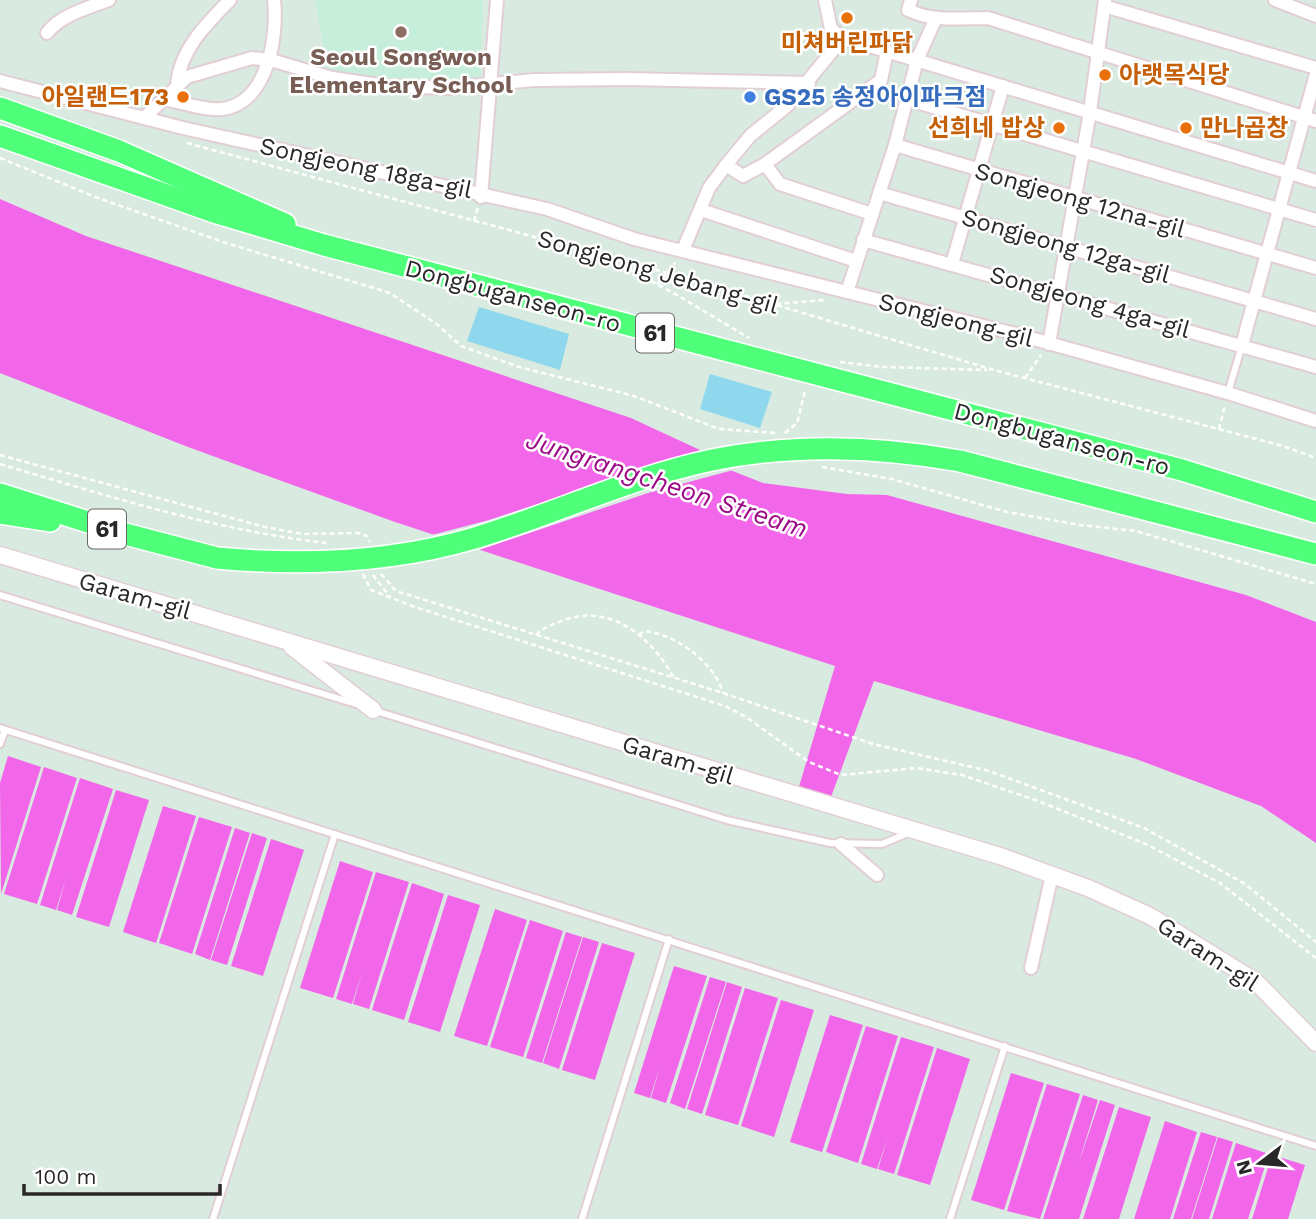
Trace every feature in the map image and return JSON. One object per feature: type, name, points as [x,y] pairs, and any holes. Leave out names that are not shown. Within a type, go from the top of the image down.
[{"type":"highway","points":[[0,108],[119,151],[260,211],[324,245]]},
{"type":"highway","name":"Dongbuganseon-ro","points":[[0,136],[217,214],[324,245],[1182,470],[1316,512]]},
{"type":"highway","name":"Dongbuganseon-ro","points":[[0,494],[129,535],[217,558],[308,563],[358,561],[425,550],[473,538],[674,470],[766,451],[857,448],[960,461],[1316,554]]},
{"type":"highway","points":[[0,513],[129,535]]},
{"type":"street","points":[[47,33],[69,17],[108,0]]},
{"type":"street","points":[[177,86],[182,59],[212,18],[230,0]]},
{"type":"street","points":[[163,99],[219,110],[232,107],[256,87],[271,60],[274,0]]},
{"type":"street","name":"Songjeong 18ga-gil","points":[[0,81],[144,118],[481,197],[497,0]]},
{"type":"street","points":[[825,0],[831,29],[843,38],[1316,181]]},
{"type":"street","points":[[911,0],[908,10],[936,18],[988,18],[1098,55],[1310,119]]},
{"type":"street","points":[[1275,0],[1316,16]]},
{"type":"street","points":[[1049,344],[1090,112],[1105,3],[1316,68]]},
{"type":"street","points":[[847,292],[895,145],[917,60],[936,18]]},
{"type":"street","points":[[683,250],[709,188],[726,165],[750,136],[788,105],[809,83],[843,38]]},
{"type":"street","points":[[726,165],[743,176],[765,164],[881,80],[887,51]]},
{"type":"street","points":[[144,118],[187,77],[252,58],[271,60],[332,78],[386,86],[626,79],[809,83]]},
{"type":"street","points":[[1242,345],[1287,172],[1310,119],[1316,74]]},
{"type":"street","points":[[952,264],[1003,86]]},
{"type":"street","points":[[906,99],[1316,220]]},
{"type":"street","name":"Songjeong 12na-gil","points":[[895,145],[1316,268]]},
{"type":"street","points":[[765,164],[780,184],[872,214]]},
{"type":"street","name":"Songjeong 12ga-gil","points":[[879,192],[1316,319]]},
{"type":"street","name":"Songjeong-gil","points":[[481,197],[547,209],[634,239],[1049,344],[1228,393],[1316,421]]},
{"type":"street","points":[[701,210],[856,261]]},
{"type":"street","name":"Songjeong 4ga-gil","points":[[863,240],[1316,367]]},
{"type":"street","name":"Garam-gil","points":[[0,555],[279,637],[514,712],[1052,875],[1150,916],[1255,981],[1316,1043]]},
{"type":"street","points":[[279,637],[373,709]]},
{"type":"street","points":[[841,844],[877,875]]},
{"type":"street","points":[[1031,968],[1052,875]]},
{"type":"lane","points":[[1228,393],[1242,345]]},
{"type":"lane","points":[[0,595],[727,820],[841,844],[882,844],[912,831]]},
{"type":"lane","points":[[0,744],[2,729],[1316,1146]]},
{"type":"lane","points":[[213,1219],[335,834]]},
{"type":"lane","points":[[582,1219],[669,939]]},
{"type":"lane","points":[[950,1219],[1005,1046]]},
{"type":"path","name":"Songjeong Jebang-gil","points":[[182,142],[668,273],[994,370],[1283,446],[1316,458]]},
{"type":"path","points":[[0,158],[98,198],[226,243],[390,293],[438,325],[461,346],[519,367],[634,396],[719,429],[785,433],[797,423],[805,391]]},
{"type":"path","points":[[657,284],[683,250]]},
{"type":"path","points":[[601,255],[755,341]]},
{"type":"path","points":[[772,304],[836,299],[847,292]]},
{"type":"path","points":[[1025,378],[1049,344]]},
{"type":"path","points":[[833,360],[883,367],[994,370]]},
{"type":"path","points":[[1219,429],[1228,393]]},
{"type":"path","points":[[0,455],[265,527],[302,534],[358,533],[367,536],[370,543]]},
{"type":"path","points":[[0,464],[142,505],[284,538],[331,544]]},
{"type":"path","points":[[820,467],[892,479],[1007,512],[1080,525],[1136,531],[1316,584]]},
{"type":"path","points":[[379,567],[383,578],[396,592],[674,678],[873,744],[897,747],[989,771],[1143,828],[1245,884],[1316,942]]},
{"type":"path","points":[[399,602],[725,706],[813,764],[841,775],[900,768],[932,769],[962,775],[1050,805],[1182,861],[1220,883],[1316,957]]},
{"type":"path","points":[[536,635],[548,626],[575,616],[607,616],[627,625],[639,635],[674,678]]},
{"type":"path","points":[[639,635],[644,631],[652,632],[686,648],[714,675],[723,694]]},
{"type":"shaded area","name":"Seoul Songwon Elementary School","points":[[315,0],[483,0],[480,76],[477,80],[434,84],[328,75]]},
{"type":"shaded area","points":[[479,307],[569,334],[560,370],[467,341]]},
{"type":"shaded area","points":[[710,374],[772,392],[760,428],[700,409]]},
{"type":"water","name":"Jungrangcheon Stream","points":[[0,199],[86,236],[631,418],[700,450],[730,470],[763,483],[847,494],[887,495],[1246,595],[1316,622],[1316,843],[1261,806],[1136,759],[874,681],[831,797],[798,790],[835,666],[395,522],[188,447],[0,373]]},
{"type":"water","points":[[8,756],[41,767],[1,894],[0,783]]},
{"type":"water","points":[[44,767],[77,778],[37,904],[4,894]]},
{"type":"water","points":[[80,778],[113,789],[72,915],[57,910],[66,878],[56,910],[40,905]]},
{"type":"water","points":[[116,790],[149,800],[109,927],[76,917]]},
{"type":"water","points":[[163,806],[196,816],[156,943],[123,932]]},
{"type":"water","points":[[199,817],[232,827],[192,954],[159,943]]},
{"type":"water","points":[[235,828],[250,833],[210,960],[195,954]]},
{"type":"water","points":[[252,833],[267,838],[227,965],[211,960]]},
{"type":"water","points":[[271,839],[304,850],[263,976],[231,966]]},
{"type":"water","points":[[340,861],[373,872],[333,998],[300,988]]},
{"type":"water","points":[[376,872],[409,882],[369,1009],[353,1004],[362,972],[352,1004],[336,999]]},
{"type":"water","points":[[412,883],[444,894],[404,1020],[372,1010]]},
{"type":"water","points":[[448,895],[480,905],[440,1032],[408,1022]]},
{"type":"water","points":[[495,909],[527,920],[487,1046],[454,1036]]},
{"type":"water","points":[[530,920],[563,931],[523,1057],[490,1047]]},
{"type":"water","points":[[566,932],[582,937],[542,1063],[526,1058]]},
{"type":"water","points":[[583,937],[599,942],[559,1069],[543,1063]]},
{"type":"water","points":[[602,943],[635,953],[595,1080],[562,1070]]},
{"type":"water","points":[[674,966],[707,976],[666,1103],[651,1098],[660,1066],[650,1098],[634,1093]]},
{"type":"water","points":[[710,977],[726,982],[685,1109],[670,1103]]},
{"type":"water","points":[[727,982],[742,987],[702,1114],[687,1109]]},
{"type":"water","points":[[745,988],[778,998],[738,1125],[705,1115]]},
{"type":"water","points":[[781,1000],[814,1010],[774,1137],[741,1126]]},
{"type":"water","points":[[830,1015],[863,1025],[822,1152],[790,1142]]},
{"type":"water","points":[[866,1026],[898,1036],[858,1163],[826,1152]]},
{"type":"water","points":[[901,1037],[934,1047],[894,1174],[878,1169],[888,1137],[877,1169],[861,1164]]},
{"type":"water","points":[[937,1048],[970,1059],[930,1185],[897,1175]]},
{"type":"water","points":[[1011,1073],[1044,1083],[1004,1210],[971,1200]]},
{"type":"water","points":[[1047,1084],[1080,1094],[1040,1219],[1007,1211]]},
{"type":"water","points":[[1083,1095],[1098,1100],[1078,1165],[1100,1100],[1115,1105],[1079,1219],[1043,1219]]},
{"type":"water","points":[[1119,1107],[1151,1117],[1119,1219],[1083,1219]]},
{"type":"water","points":[[1165,1121],[1197,1132],[1170,1219],[1134,1219]]},
{"type":"water","points":[[1201,1132],[1217,1137],[1191,1219],[1173,1219]]},
{"type":"water","points":[[1218,1137],[1233,1142],[1209,1219],[1192,1219]]},
{"type":"water","points":[[1236,1143],[1269,1154],[1248,1219],[1212,1219]]},
{"type":"water","points":[[1272,1155],[1305,1165],[1288,1219],[1252,1219]]},
{"type":"pier","points":[[704,449],[737,469],[648,493],[476,551],[428,536],[489,520]]},
{"type":"place","name":"미쳐버린파닭","points":[[847,18]]},
{"type":"place","name":"Seoul Songwon Elementary School","points":[[401,32]]},
{"type":"place","name":"아랫목식당","points":[[1105,75]]},
{"type":"place","name":"아일랜드173","points":[[183,97]]},
{"type":"place","name":"GS25 송정아이파크점","points":[[750,97]]},
{"type":"place","name":"선희네 밥상","points":[[1059,128]]},
{"type":"place","name":"만나곱창","points":[[1186,128]]}]
